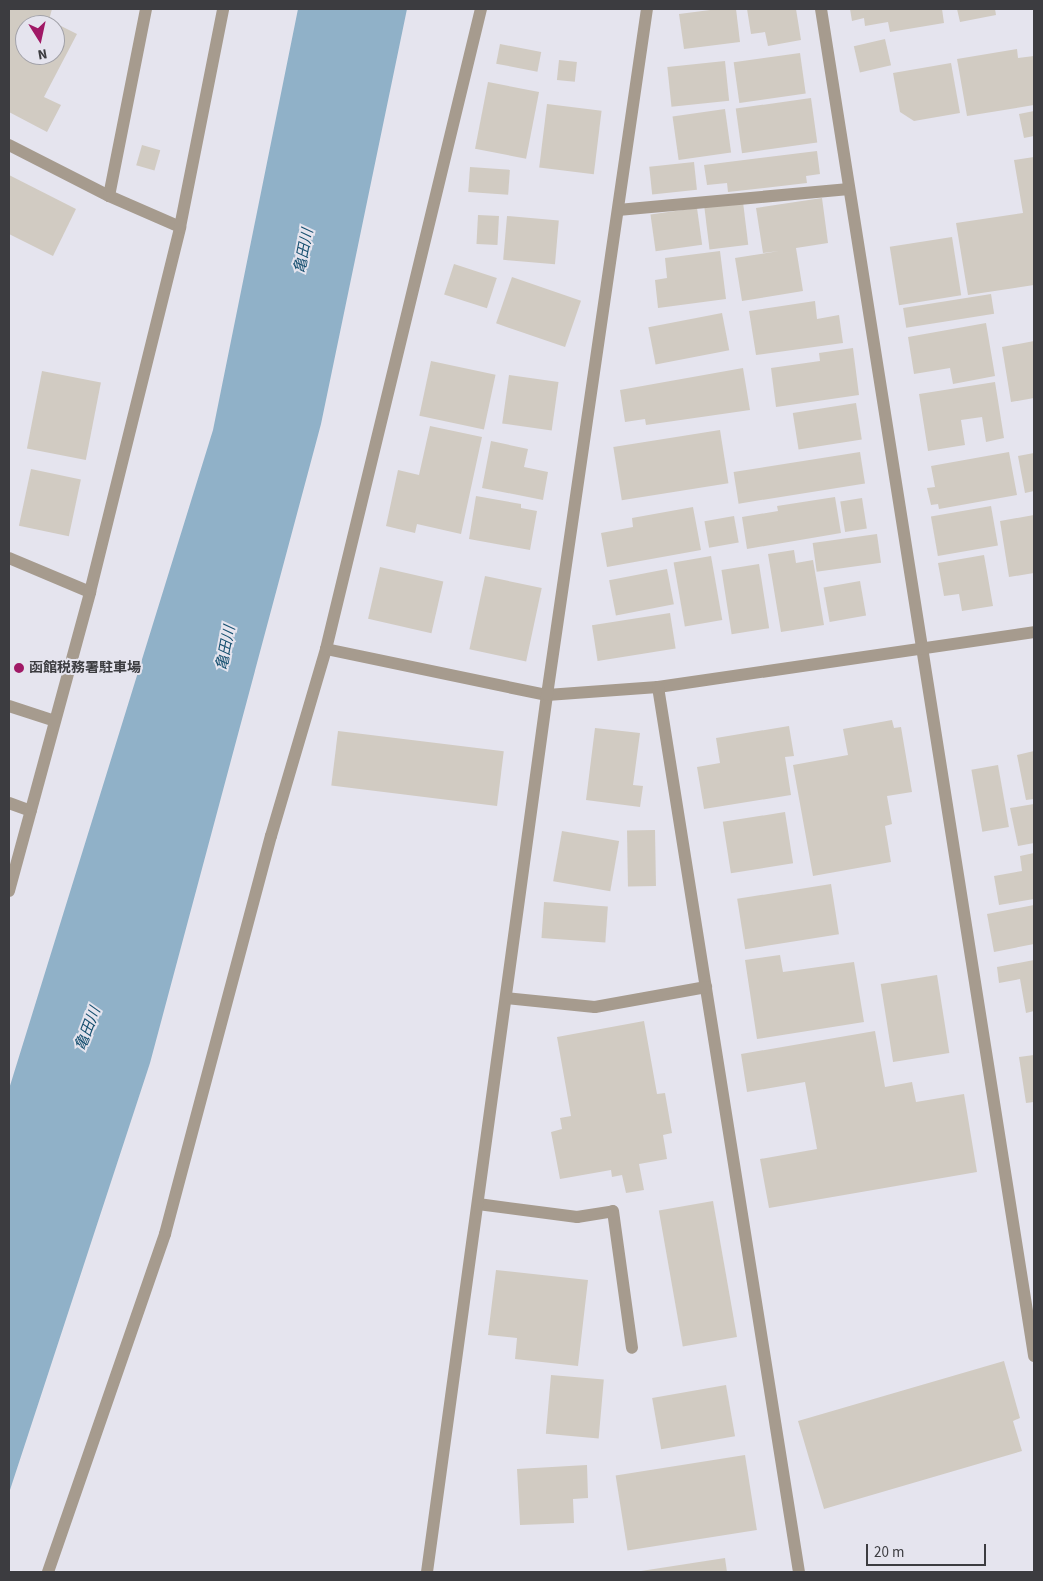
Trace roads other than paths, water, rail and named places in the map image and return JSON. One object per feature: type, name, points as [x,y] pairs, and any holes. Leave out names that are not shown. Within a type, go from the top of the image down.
[{"type":"street","points":[[110,196],[146,9]]},
{"type":"street","points":[[9,891],[90,592],[180,227],[223,9]]},
{"type":"street","points":[[48,1572],[165,1234],[271,836],[326,649],[481,9]]},
{"type":"street","points":[[427,1572],[548,695],[647,9]]},
{"type":"street","points":[[821,9],[924,647],[1034,1356]]},
{"type":"street","points":[[9,145],[110,196],[180,227]]},
{"type":"street","points":[[618,210],[849,189]]},
{"type":"street","points":[[9,558],[90,592]]},
{"type":"street","points":[[326,649],[548,695],[658,687],[1034,632]]},
{"type":"street","points":[[658,687],[799,1572]]},
{"type":"street","points":[[9,706],[55,721]]},
{"type":"street","points":[[9,804],[31,811]]},
{"type":"street","points":[[506,998],[595,1006],[706,987]]},
{"type":"street","points":[[478,1204],[577,1217],[612,1211],[632,1348]]},
{"type":"water","name":"亀田川","points":[[298,9],[407,9],[321,424],[150,1063],[9,1493],[9,1089],[213,430]]},
{"type":"place","name":"函館税務署駐車場","points":[[19,668]]}]
